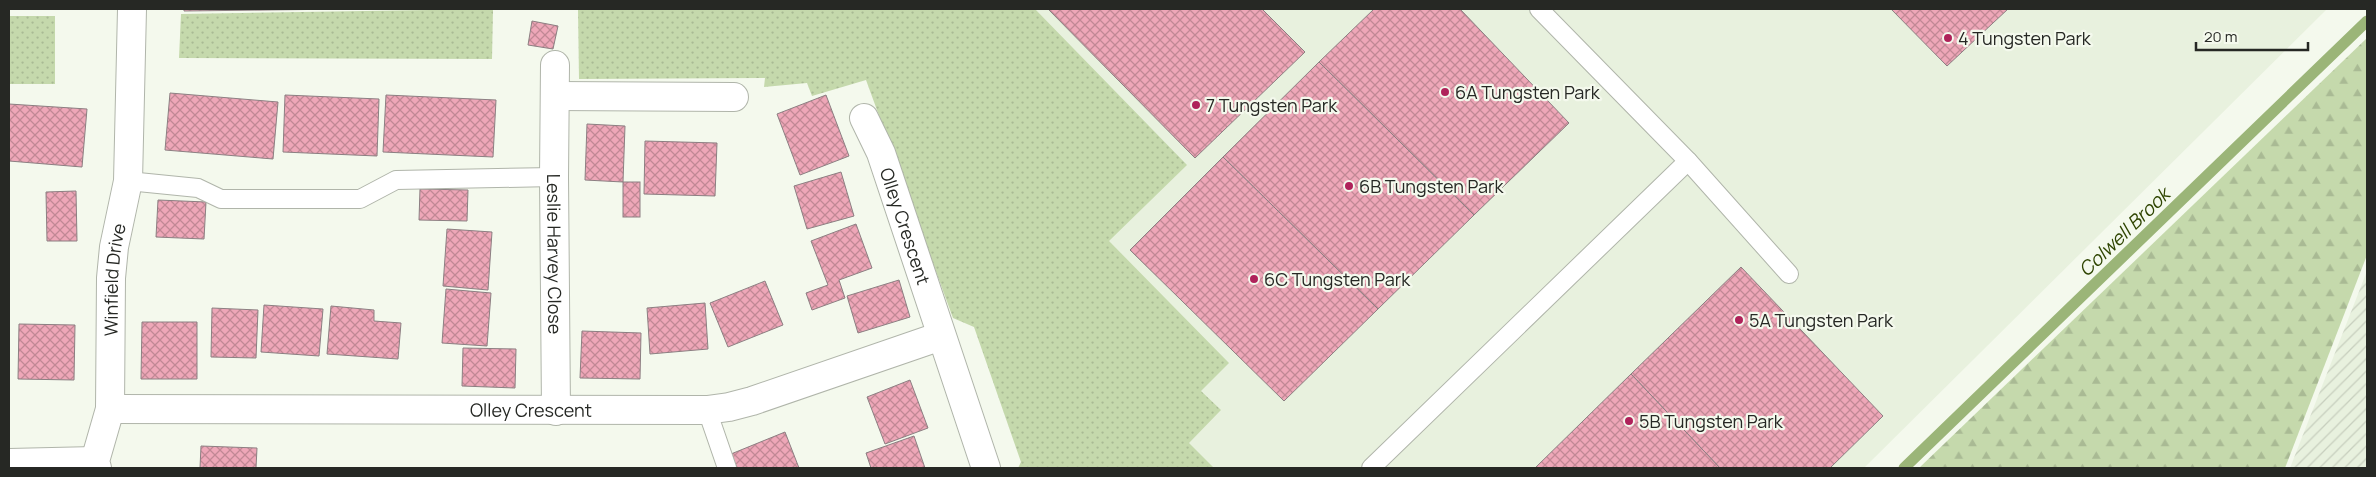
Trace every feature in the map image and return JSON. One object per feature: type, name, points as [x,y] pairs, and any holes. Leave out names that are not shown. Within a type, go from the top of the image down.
[{"type":"street","name":"Winfield Drive","points":[[9,463],[96,465],[110,409],[111,278],[114,247],[128,180],[132,9]]},
{"type":"street","name":"Leslie Harvey Close","points":[[555,65],[556,411]]},
{"type":"street","points":[[555,96],[734,97]]},
{"type":"street","name":"Olley Crescent","points":[[864,118],[882,153],[986,468]]},
{"type":"street","name":"Olley Crescent","points":[[110,409],[707,410],[752,401],[941,336]]},
{"type":"lane","points":[[1539,9],[1688,161],[1790,274]]},
{"type":"lane","points":[[1371,468],[1688,161]]},
{"type":"lane","points":[[128,180],[198,188],[221,199],[360,199],[396,180],[554,177]]},
{"type":"lane","points":[[707,410],[727,468]]},
{"type":"shaded area","points":[[940,9],[2327,9],[1864,468],[1082,468]]},
{"type":"shaded area","points":[[2367,271],[2367,468],[2290,468]]},
{"type":"green space","points":[[493,9],[492,59],[179,58],[181,14]]},
{"type":"green space","points":[[578,9],[1035,9],[1187,165],[1109,241],[1229,363],[1201,391],[1221,410],[1189,443],[1214,468],[1018,468],[1021,462],[974,327],[953,318],[866,80],[812,96],[807,83],[764,87],[765,78],[579,79]]},
{"type":"green space","points":[[9,16],[55,16],[55,84],[9,84]]},
{"type":"green space","points":[[2367,38],[2367,255],[2285,468],[1919,468]]},
{"type":"building","points":[[184,9],[348,9],[184,11]]},
{"type":"building","name":"7 Tungsten Park","points":[[1048,9],[1262,9],[1305,52],[1195,158]]},
{"type":"building","name":"6A Tungsten Park","points":[[1374,9],[1460,9],[1569,123],[1474,215],[1319,62]]},
{"type":"building","name":"4 Tungsten Park","points":[[1891,9],[2008,9],[1947,66]]},
{"type":"building","points":[[532,21],[558,26],[553,49],[528,45]]},
{"type":"building","name":"6B Tungsten Park","points":[[1319,62],[1474,215],[1378,309],[1223,157]]},
{"type":"building","points":[[170,93],[278,102],[273,159],[165,150]]},
{"type":"building","points":[[285,95],[379,99],[377,156],[283,152]]},
{"type":"building","points":[[386,95],[496,100],[493,157],[383,152]]},
{"type":"building","points":[[826,95],[849,156],[800,175],[777,114]]},
{"type":"building","points":[[9,104],[87,109],[82,167],[9,161]]},
{"type":"building","points":[[587,124],[625,126],[623,182],[585,180]]},
{"type":"building","points":[[645,141],[717,143],[715,196],[644,194]]},
{"type":"building","name":"6C Tungsten Park","points":[[1223,157],[1378,309],[1284,401],[1130,250]]},
{"type":"building","points":[[841,172],[854,216],[807,229],[794,186]]},
{"type":"building","points":[[623,182],[640,182],[640,217],[623,217]]},
{"type":"building","points":[[420,189],[468,190],[467,221],[419,220]]},
{"type":"building","points":[[76,191],[77,241],[47,241],[46,192]]},
{"type":"building","points":[[158,200],[206,202],[204,239],[156,237]]},
{"type":"building","points":[[856,224],[872,268],[839,280],[845,298],[812,310],[806,293],[828,285],[811,241]]},
{"type":"building","points":[[447,229],[492,232],[488,290],[443,286]]},
{"type":"building","name":"5A Tungsten Park","points":[[1741,267],[1883,416],[1830,468],[1720,468],[1631,374]]},
{"type":"building","points":[[899,280],[910,317],[858,333],[847,296]]},
{"type":"building","points":[[765,281],[783,325],[728,347],[710,303]]},
{"type":"building","points":[[446,289],[491,293],[487,346],[442,343]]},
{"type":"building","points":[[705,303],[708,349],[650,354],[647,308]]},
{"type":"building","points":[[264,305],[323,309],[319,356],[261,352]]},
{"type":"building","points":[[331,306],[374,310],[374,321],[401,323],[398,359],[327,354]]},
{"type":"building","points":[[212,308],[258,310],[256,358],[211,357]]},
{"type":"building","points":[[142,322],[197,322],[197,379],[141,379]]},
{"type":"building","points":[[19,324],[75,325],[74,380],[18,379]]},
{"type":"building","points":[[582,331],[641,333],[640,379],[580,378]]},
{"type":"building","points":[[463,348],[516,349],[515,388],[462,386]]},
{"type":"building","name":"5B Tungsten Park","points":[[1631,374],[1720,468],[1535,468]]},
{"type":"building","points":[[910,380],[928,428],[885,444],[867,397]]},
{"type":"building","points":[[785,432],[799,468],[737,468],[731,454]]},
{"type":"building","points":[[914,436],[925,468],[871,468],[866,453]]},
{"type":"building","points":[[201,446],[257,448],[256,468],[200,468]]},
{"type":"waterway","name":"Colwell Brook","points":[[1904,468],[2367,21]]},
{"type":"place","name":"4 Tungsten Park","points":[[1948,38]]},
{"type":"place","name":"6A Tungsten Park","points":[[1445,92]]},
{"type":"place","name":"7 Tungsten Park","points":[[1196,105]]},
{"type":"place","name":"6B Tungsten Park","points":[[1349,186]]},
{"type":"place","name":"6C Tungsten Park","points":[[1254,279]]},
{"type":"place","name":"5A Tungsten Park","points":[[1739,320]]},
{"type":"place","name":"5B Tungsten Park","points":[[1629,421]]}]
